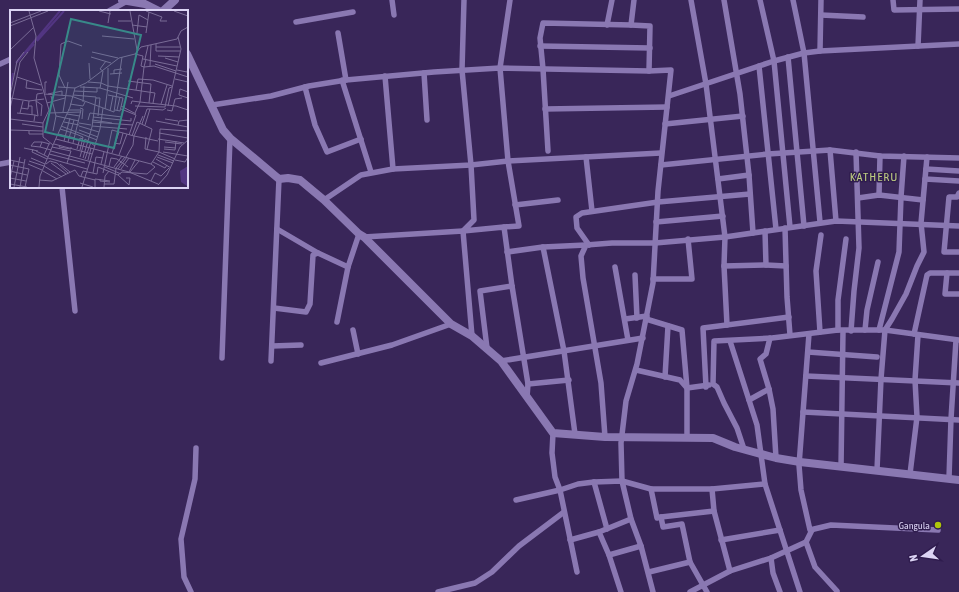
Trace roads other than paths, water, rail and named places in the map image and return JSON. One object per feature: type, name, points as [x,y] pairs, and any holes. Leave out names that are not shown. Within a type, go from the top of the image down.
[{"type":"main road","points":[[125,0],[145,4],[157,10]]},
{"type":"main road","points":[[164,10],[175,0]]},
{"type":"main road","points":[[188,56],[224,130],[230,138],[280,179],[288,178],[300,180],[324,200],[361,235],[451,324],[472,336],[487,348],[501,361],[554,434],[575,434],[605,437],[713,438],[735,447],[776,458],[959,480]]},
{"type":"street","points":[[110,10],[125,0]]},
{"type":"street","points":[[392,0],[394,15]]},
{"type":"street","points":[[464,0],[462,70],[471,165],[474,220],[463,231],[472,336]]},
{"type":"street","points":[[337,322],[348,267],[361,235],[463,231],[519,226],[508,161],[500,68],[510,0]]},
{"type":"street","points":[[607,25],[612,0]]},
{"type":"street","points":[[631,24],[634,0]]},
{"type":"street","points":[[691,0],[706,84],[723,216],[725,237],[724,266],[727,324]]},
{"type":"street","points":[[724,0],[743,116],[749,175],[752,233]]},
{"type":"street","points":[[760,0],[774,61],[784,153],[787,228],[786,266],[790,335]]},
{"type":"street","points":[[793,0],[804,53],[820,222]]},
{"type":"street","points":[[820,51],[821,0]]},
{"type":"street","points":[[892,0],[894,10],[959,9]]},
{"type":"street","points":[[918,46],[920,0]]},
{"type":"street","points":[[296,22],[353,12]]},
{"type":"street","points":[[821,16],[863,17]]},
{"type":"street","points":[[548,151],[543,69],[540,46],[542,23],[607,25],[631,24],[650,26],[649,71]]},
{"type":"street","points":[[338,33],[344,80],[371,172]]},
{"type":"street","points":[[669,96],[774,61],[804,53],[959,44]]},
{"type":"street","points":[[540,46],[650,48]]},
{"type":"street","points":[[788,57],[804,226]]},
{"type":"street","points":[[0,64],[10,59]]},
{"type":"street","points":[[759,66],[776,229]]},
{"type":"street","points":[[212,105],[271,96],[305,87],[344,80],[462,70],[500,68],[649,71],[671,70],[661,153],[653,279],[636,370],[626,401],[622,437],[622,480],[631,519],[649,572],[653,592]]},
{"type":"street","points":[[424,73],[427,120]]},
{"type":"street","points":[[385,76],[393,169]]},
{"type":"street","points":[[305,87],[315,124],[328,152],[361,139]]},
{"type":"street","points":[[545,110],[667,106]]},
{"type":"street","points":[[665,124],[743,116]]},
{"type":"street","points":[[222,358],[230,138]]},
{"type":"street","points":[[830,150],[836,221]]},
{"type":"street","points":[[661,165],[768,154],[830,150],[880,156],[959,158]]},
{"type":"street","points":[[851,331],[859,248],[856,152]]},
{"type":"street","points":[[324,200],[361,174],[371,172],[393,169],[471,165],[508,161],[661,153]]},
{"type":"street","points":[[879,195],[880,156]]},
{"type":"street","points":[[877,470],[882,330],[899,252],[904,156]]},
{"type":"street","points":[[586,157],[592,211]]},
{"type":"street","points":[[882,330],[892,319],[906,294],[924,252],[922,223],[927,157]]},
{"type":"street","points":[[0,164],[10,162]]},
{"type":"street","points":[[926,169],[959,171]]},
{"type":"street","points":[[718,179],[749,175]]},
{"type":"street","points":[[271,362],[280,179]]},
{"type":"street","points":[[925,179],[959,181]]},
{"type":"street","points":[[62,188],[75,311]]},
{"type":"street","points":[[588,245],[577,228],[576,217],[582,212],[658,202],[750,194]]},
{"type":"street","points":[[858,198],[879,195],[923,200]]},
{"type":"street","points":[[958,196],[949,197],[944,252],[959,252]]},
{"type":"street","points":[[515,205],[558,200]]},
{"type":"street","points":[[656,222],[723,216]]},
{"type":"street","points":[[507,252],[543,247],[612,243],[655,243],[725,237],[804,226],[820,222],[836,221],[900,222],[959,226]]},
{"type":"street","points":[[504,227],[528,384],[527,397]]},
{"type":"street","points":[[277,229],[318,253],[348,267]]},
{"type":"street","points":[[765,231],[766,265]]},
{"type":"street","points":[[820,332],[816,271],[821,235]]},
{"type":"street","points":[[653,279],[692,278],[688,239]]},
{"type":"street","points":[[841,467],[843,354],[838,300],[846,239]]},
{"type":"street","points":[[588,245],[581,256],[583,278],[601,383],[605,437]]},
{"type":"street","points":[[543,247],[564,351],[575,434]]},
{"type":"street","points":[[274,308],[306,312],[310,304],[313,255],[318,253]]},
{"type":"street","points":[[865,330],[867,310],[878,262]]},
{"type":"street","points":[[724,266],[786,266]]},
{"type":"street","points":[[615,267],[628,340]]},
{"type":"street","points":[[910,474],[917,417],[915,380],[916,334],[926,275],[930,273],[959,273]]},
{"type":"street","points":[[947,273],[945,294],[959,294]]},
{"type":"street","points":[[635,275],[637,318]]},
{"type":"street","points":[[487,348],[480,291],[512,286]]},
{"type":"street","points":[[706,387],[703,328],[789,317]]},
{"type":"street","points":[[625,319],[646,318],[682,330],[686,388],[687,438]]},
{"type":"street","points":[[321,363],[392,345],[451,324]]},
{"type":"street","points":[[665,377],[668,326]]},
{"type":"street","points":[[353,330],[358,354]]},
{"type":"street","points":[[744,449],[737,428],[717,387],[713,384],[714,341],[770,338],[820,332],[865,330],[882,330],[916,334],[958,340],[957,382],[951,419],[949,478]]},
{"type":"street","points":[[809,334],[800,462],[801,490],[810,530],[812,530]]},
{"type":"street","points":[[501,361],[642,338]]},
{"type":"street","points":[[770,338],[766,354],[760,359],[773,409],[776,458]]},
{"type":"street","points":[[730,340],[757,425],[765,484],[800,592]]},
{"type":"street","points":[[272,346],[301,345]]},
{"type":"street","points":[[808,352],[877,357]]},
{"type":"street","points":[[636,370],[680,380],[686,388]]},
{"type":"street","points":[[806,376],[957,382]]},
{"type":"street","points":[[528,384],[568,380]]},
{"type":"street","points":[[686,388],[706,387],[713,384]]},
{"type":"street","points":[[749,400],[769,389]]},
{"type":"street","points":[[803,412],[959,420]]},
{"type":"street","points":[[554,434],[552,453],[555,477],[560,490],[577,572]]},
{"type":"street","points":[[191,592],[184,577],[181,540],[195,479],[196,448]]},
{"type":"street","points":[[516,500],[560,490],[578,484],[622,480],[651,489],[712,489],[765,484]]},
{"type":"street","points":[[594,482],[607,529]]},
{"type":"street","points":[[651,489],[657,518],[714,511]]},
{"type":"street","points":[[712,489],[714,511],[730,571]]},
{"type":"street","points":[[438,592],[475,583],[492,572],[519,546],[564,512]]},
{"type":"street","points":[[661,517],[663,527],[682,524],[690,562],[707,592]]},
{"type":"street","points":[[570,540],[599,532],[631,519]]},
{"type":"street","points":[[690,592],[730,571],[771,558],[806,542],[812,530],[831,525],[938,530]]},
{"type":"street","points":[[721,540],[780,530]]},
{"type":"street","points":[[599,532],[622,592]]},
{"type":"street","points":[[806,542],[815,567],[837,592]]},
{"type":"street","points":[[608,555],[641,546]]},
{"type":"street","points":[[771,558],[773,573],[780,592]]},
{"type":"street","points":[[649,572],[690,562]]},
{"type":"place","name":"Gangula","points":[[938,525]]},
{"type":"district","name":"KATHERU","points":[[874,177]]}]
